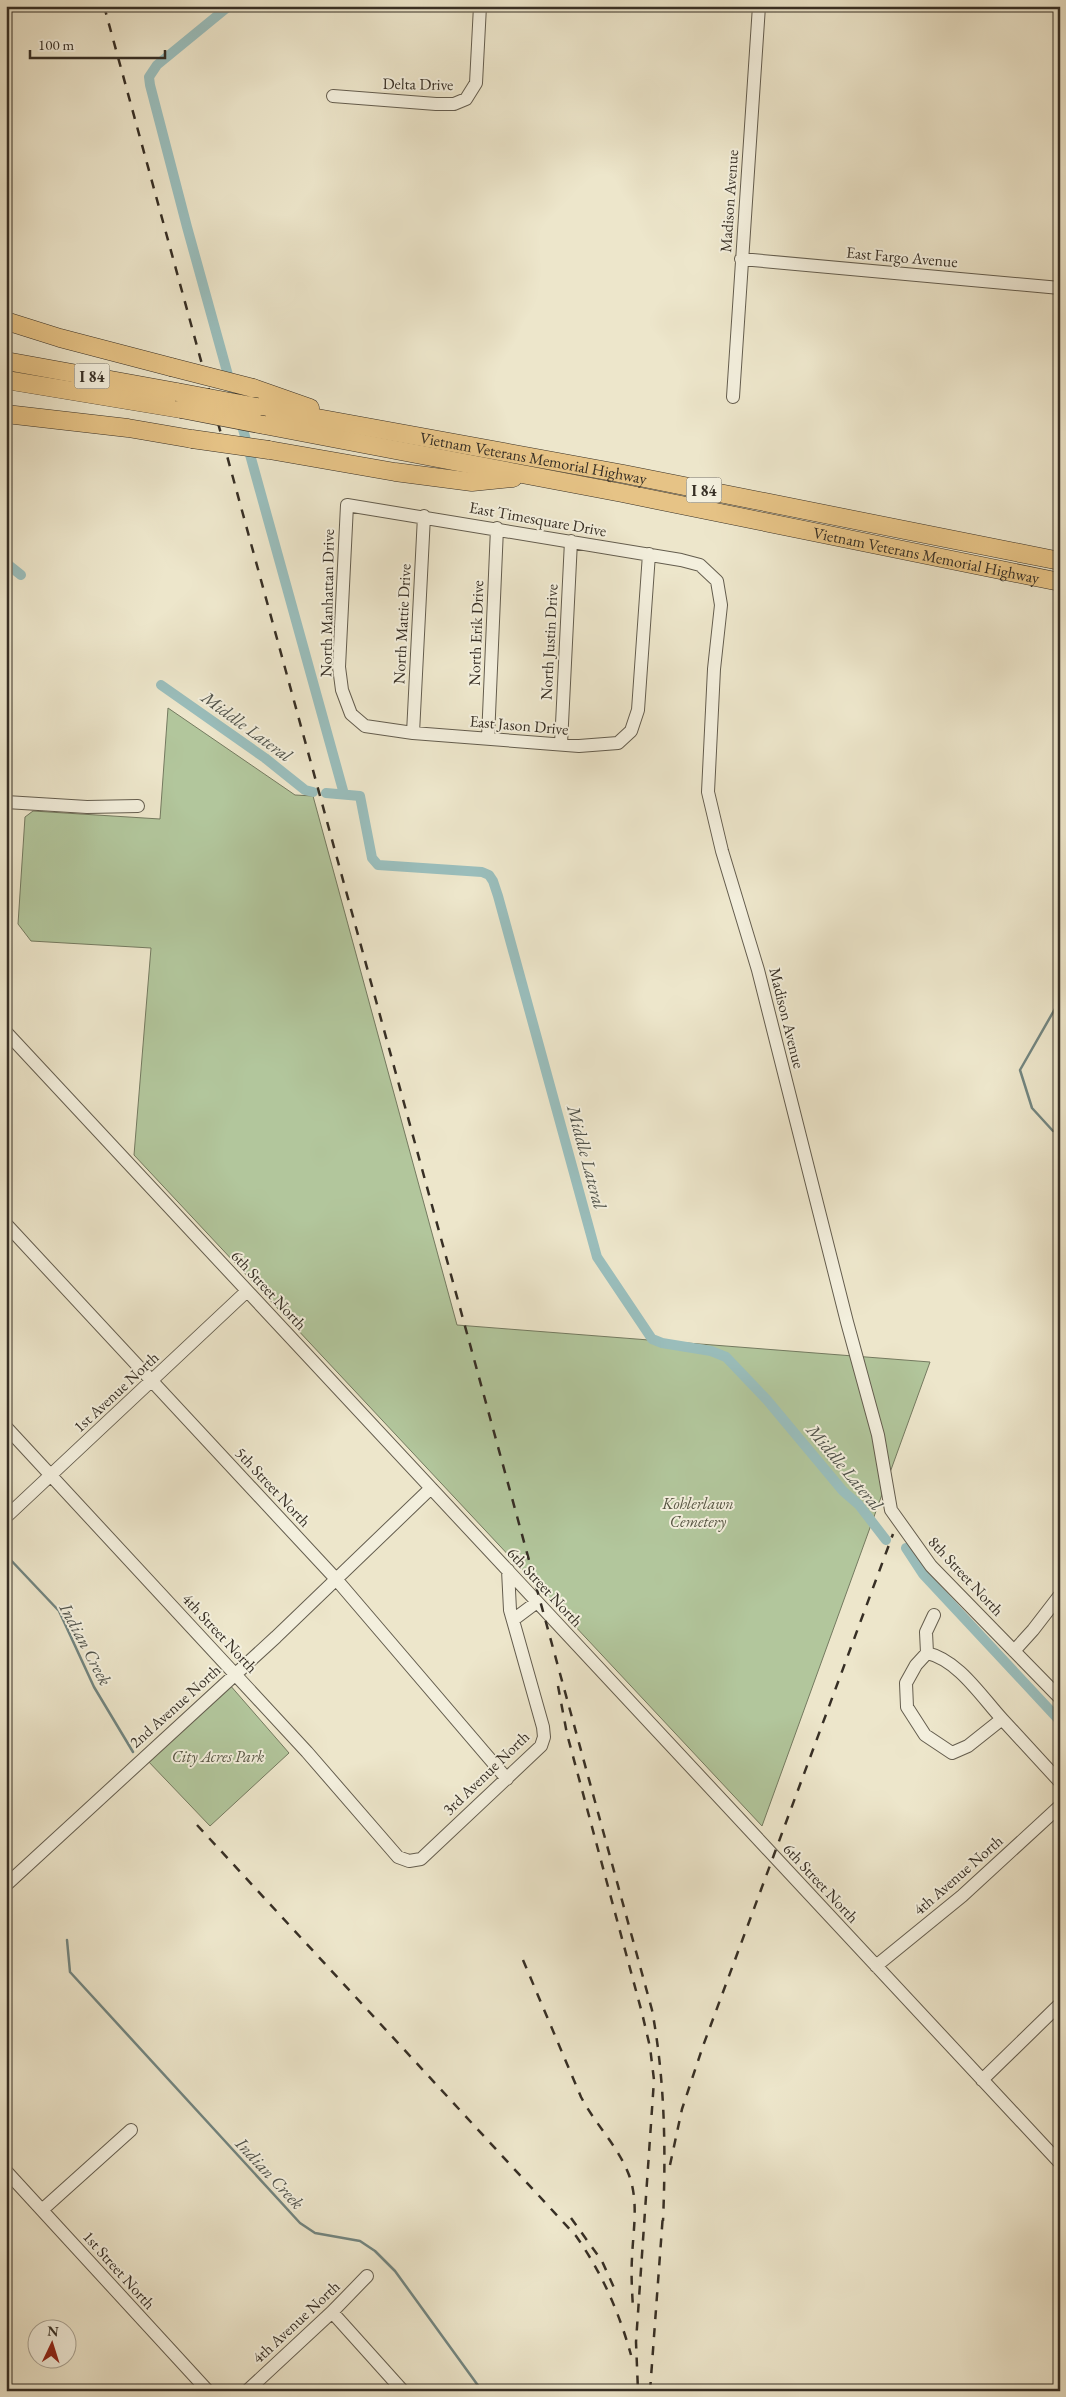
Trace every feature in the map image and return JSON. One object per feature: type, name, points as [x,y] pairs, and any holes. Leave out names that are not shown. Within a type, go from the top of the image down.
[{"type":"highway","points":[[6,321],[60,338],[273,394],[348,423]]},
{"type":"highway","name":"Vietnam Veterans Memorial Highway","points":[[6,361],[624,474],[1060,560]]},
{"type":"highway","name":"Vietnam Veterans Memorial Highway","points":[[6,380],[181,409],[531,476],[1060,582]]},
{"type":"highway","points":[[6,414],[128,428],[395,472],[472,482],[531,476]]},
{"type":"street","name":"Delta Drive","points":[[333,96],[436,104],[454,104],[466,99],[476,83],[480,6]]},
{"type":"street","name":"Madison Avenue","points":[[733,397],[758,6]]},
{"type":"street","name":"East Fargo Avenue","points":[[742,258],[1060,288]]},
{"type":"street","name":"East Timesquare Drive","points":[[347,505],[649,554],[700,565],[717,581]]},
{"type":"street","name":"North Manhattan Drive","points":[[346,700],[339,667],[347,505]]},
{"type":"street","name":"North Mattie Drive","points":[[413,733],[424,516]]},
{"type":"street","name":"North Erik Drive","points":[[488,738],[497,528]]},
{"type":"street","name":"North Justin Drive","points":[[561,744],[571,541]]},
{"type":"street","name":"East Jason Drive","points":[[346,700],[351,714],[365,726],[413,733],[579,746],[618,743],[631,731],[638,710],[649,554]]},
{"type":"street","name":"Madison Avenue","points":[[717,581],[721,605],[714,669],[708,792],[722,851],[761,980],[883,1458]]},
{"type":"street","points":[[6,802],[87,807],[138,806]]},
{"type":"street","name":"6th Street North","points":[[6,1032],[1060,2163]]},
{"type":"street","name":"5th Street North","points":[[6,1224],[336,1579],[506,1778]]},
{"type":"street","name":"1st Avenue North","points":[[6,1517],[247,1291]]},
{"type":"street","name":"4th Street North","points":[[6,1426],[307,1752],[398,1857],[409,1861]]},
{"type":"street","name":"8th Street North","points":[[883,1458],[890,1510],[897,1522],[931,1566],[1060,1698]]},
{"type":"street","name":"2nd Avenue North","points":[[6,1885],[336,1579],[431,1488]]},
{"type":"street","name":"3rd Avenue North","points":[[409,1861],[421,1859],[541,1746],[544,1728],[513,1620],[508,1570]]},
{"type":"street","points":[[1014,1651],[1060,1595]]},
{"type":"street","points":[[513,1620],[537,1602]]},
{"type":"street","points":[[934,1615],[926,1632],[927,1653],[916,1664],[906,1683],[907,1707],[925,1735],[952,1753],[968,1746],[1002,1719]]},
{"type":"street","points":[[927,1653],[938,1655],[960,1672],[1060,1782]]},
{"type":"street","name":"4th Avenue North","points":[[876,1966],[962,1896],[1060,1806]]},
{"type":"street","points":[[982,2080],[1060,2004]]},
{"type":"street","points":[[42,2210],[131,2130]]},
{"type":"street","name":"1st Street North","points":[[6,2171],[208,2391]]},
{"type":"street","name":"4th Avenue North","points":[[247,2391],[332,2312],[367,2276]]},
{"type":"street","points":[[332,2312],[403,2391]]},
{"type":"green space","name":"Kohlerlawn Cemetery","points":[[168,708],[295,795],[313,796],[457,1325],[930,1362],[762,1826],[134,1155],[151,948],[31,941],[18,924],[25,817],[33,811],[160,819]]},
{"type":"green space","name":"City Acres Park","points":[[229,1684],[289,1753],[210,1826],[147,1760]]},
{"type":"waterway","points":[[229,6],[157,65],[149,77],[150,85],[187,227],[344,794]]},
{"type":"waterway","name":"Middle Lateral","points":[[6,563],[21,575]]},
{"type":"waterway","name":"Middle Lateral","points":[[161,685],[265,758],[305,790],[313,792]]},
{"type":"waterway","name":"Middle Lateral","points":[[326,793],[360,796],[372,858],[378,865],[482,872],[489,875],[498,896],[597,1257],[652,1339],[662,1343],[711,1351],[726,1357],[767,1400],[843,1491],[859,1505],[886,1540]]},
{"type":"waterway","points":[[1053,1131],[1032,1108],[1020,1070],[1060,1000]]},
{"type":"waterway","name":"Middle Lateral","points":[[906,1548],[923,1574],[1060,1721]]},
{"type":"waterway","name":"Indian Creek","points":[[6,1555],[59,1611],[94,1687],[133,1752]]},
{"type":"waterway","name":"Indian Creek","points":[[67,1940],[70,1972],[300,2223],[315,2233],[360,2241],[375,2251],[395,2271],[482,2391]]},
{"type":"railway","points":[[104,6],[652,2010],[660,2063],[664,2115],[663,2221]]},
{"type":"railway","points":[[670,2165],[682,2109],[703,2046],[893,1534]]},
{"type":"railway","points":[[558,1686],[567,1734],[642,2013],[650,2047],[654,2080],[636,2342],[638,2391]]},
{"type":"railway","points":[[197,1825],[576,2236],[594,2264],[609,2293],[631,2355]]},
{"type":"railway","points":[[523,1960],[581,2097],[619,2154],[629,2175],[635,2206],[632,2271],[633,2308]]},
{"type":"railway","points":[[650,2391],[663,2214]]},
{"type":"railway","points":[[571,2218],[602,2261],[615,2290]]}]
